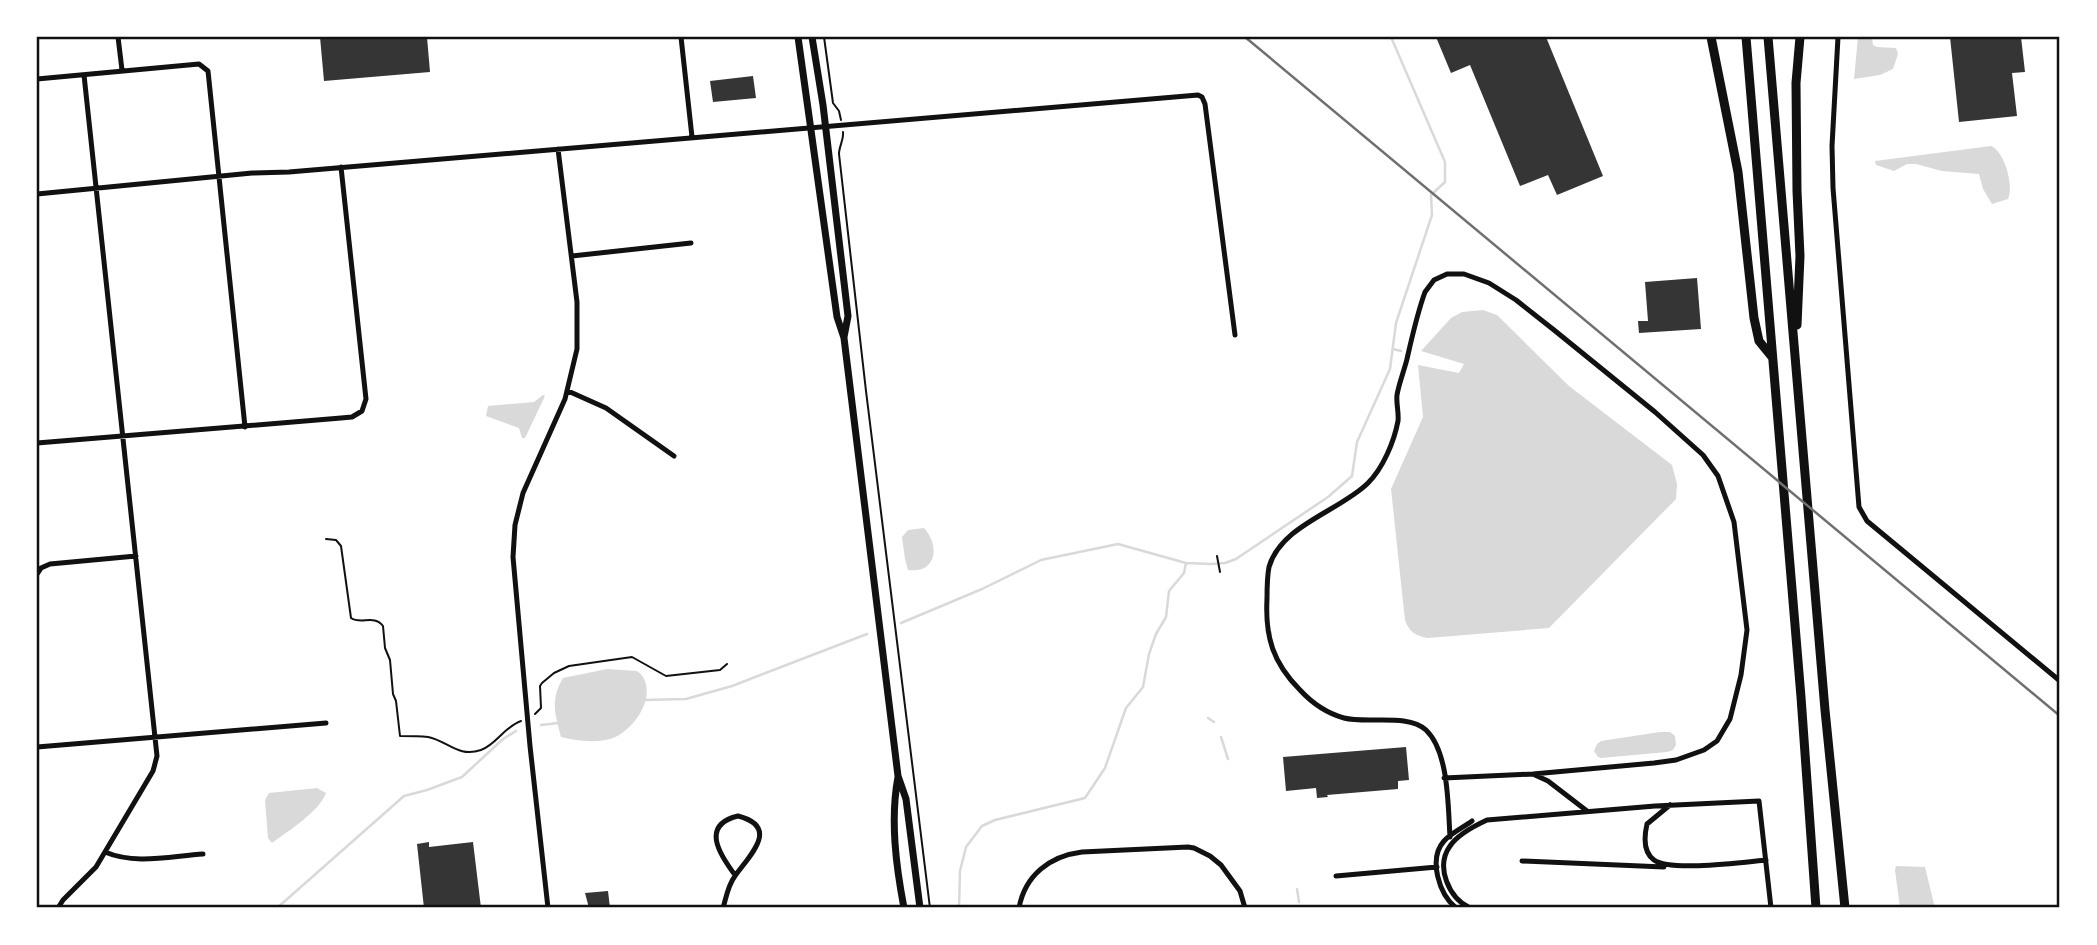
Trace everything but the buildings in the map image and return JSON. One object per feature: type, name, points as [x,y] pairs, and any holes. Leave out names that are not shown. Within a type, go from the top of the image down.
[{"type":"highway","points":[[1711,37],[1738,172],[1754,318],[1759,341],[1773,358]]},
{"type":"highway","points":[[1746,37],[1816,908]]},
{"type":"highway","points":[[1768,37],[1845,908]]},
{"type":"highway","points":[[1795,358],[1801,257],[1796,94],[1800,37]]},
{"type":"main road","points":[[798,37],[837,317],[844,338],[898,776],[906,799],[920,908]]},
{"type":"main road","points":[[812,37],[848,316],[844,338]]},
{"type":"main road","points":[[898,776],[894,799],[895,823],[898,878],[904,908]]},
{"type":"street","points":[[118,37],[122,70]]},
{"type":"street","points":[[681,37],[692,137]]},
{"type":"street","points":[[1838,37],[1832,146],[1833,188],[1859,507],[1867,521],[2060,681]]},
{"type":"street","points":[[37,79],[199,64],[205,67],[209,79],[245,427]]},
{"type":"street","points":[[58,908],[91,874],[153,771],[157,755],[84,75]]},
{"type":"street","points":[[37,194],[218,176],[1191,95],[1202,97],[1208,127],[1235,335]]},
{"type":"street","points":[[548,908],[514,571],[514,538],[523,493],[568,391],[577,349],[578,324],[572,256],[558,149]]},
{"type":"street","points":[[37,443],[352,417],[362,411],[366,406],[366,399],[341,167]]},
{"type":"street","points":[[572,256],[691,243]]},
{"type":"street","points":[[1444,778],[1533,774],[1675,760],[1704,750],[1717,741],[1730,719],[1737,695],[1746,637],[1734,522],[1718,476],[1703,455],[1516,300],[1489,283],[1455,274],[1434,280],[1424,292],[1397,396],[1398,421],[1387,454],[1367,484],[1283,543],[1270,566],[1266,606],[1268,631],[1275,656],[1285,676],[1310,701],[1344,718],[1397,721],[1424,728],[1435,742],[1442,764],[1450,837]]},
{"type":"street","points":[[568,391],[606,408],[674,456]]},
{"type":"street","points":[[37,574],[41,568],[50,564],[136,556]]},
{"type":"street","points":[[37,747],[326,723]]},
{"type":"street","points":[[1533,774],[1548,781],[1587,811]]},
{"type":"street","points":[[1470,908],[1456,899],[1448,887],[1444,862],[1449,846],[1461,835],[1486,820],[1671,805],[1759,801],[1771,908]]},
{"type":"street","points":[[1671,805],[1647,824],[1644,840],[1654,860],[1662,864],[1688,866]]},
{"type":"street","points":[[723,908],[735,875],[759,844],[760,838],[753,822],[738,816],[723,822],[717,831],[716,839],[722,855],[735,875]]},
{"type":"street","points":[[1456,908],[1443,892],[1437,867],[1438,853],[1443,842],[1472,821]]},
{"type":"street","points":[[1019,908],[1025,888],[1033,876],[1052,860],[1065,855],[1188,846],[1222,865],[1240,891],[1245,908]]},
{"type":"street","points":[[105,852],[132,859],[203,853]]},
{"type":"street","points":[[1522,861],[1676,867],[1766,860]]},
{"type":"street","points":[[1336,876],[1437,867]]},
{"type":"street","points":[[1510,908],[1540,908]]},
{"type":"path","points":[[824,37],[833,103],[839,111],[844,137],[839,146],[839,154],[852,273],[930,908]]},
{"type":"path","points":[[326,539],[336,540],[342,551],[351,618],[355,621],[377,621],[384,630]]},
{"type":"path","points":[[1217,556],[1220,572]]},
{"type":"shaded area","points":[[1858,37],[1872,37],[1873,45],[1877,47],[1896,48],[1898,54],[1893,69],[1880,75],[1854,79]]},
{"type":"shaded area","points":[[1991,146],[2004,162],[2010,186],[2008,199],[1992,204],[1983,189],[1979,174],[1942,171],[1916,164],[1907,164],[1894,171],[1876,165],[1875,161]]},
{"type":"shaded area","points":[[1483,310],[1497,315],[1569,386],[1672,465],[1677,484],[1676,499],[1549,628],[1428,638],[1414,633],[1405,620],[1391,489],[1423,417],[1418,365],[1459,373],[1464,364],[1421,351],[1451,318],[1462,312]]},
{"type":"shaded area","points":[[545,396],[525,438],[522,438],[519,428],[486,416],[488,406],[534,402]]},
{"type":"shaded area","points":[[924,528],[932,542],[933,557],[925,568],[908,570],[902,537],[908,530]]},
{"type":"shaded area","points":[[607,669],[637,671],[643,677],[647,688],[644,706],[639,715],[626,730],[610,739],[586,741],[561,737],[555,700],[563,678]]},
{"type":"shaded area","points":[[1670,732],[1675,736],[1676,745],[1673,750],[1601,758],[1594,751],[1601,741]]},
{"type":"shaded area","points":[[317,788],[326,793],[317,807],[272,843],[268,838],[265,800],[269,793]]},
{"type":"shaded area","points":[[1896,866],[1925,867],[1935,908],[1900,908]]},
{"type":"waterway","points":[[901,623],[982,589],[1041,560],[1118,544],[1186,563],[1225,563],[1236,559],[1328,497],[1352,476],[1357,442],[1390,369],[1396,323],[1432,215],[1431,195],[1445,182],[1445,162],[1391,37]]},
{"type":"waterway","points":[[1393,349],[1401,351]]},
{"type":"waterway","points":[[959,908],[960,871],[966,847],[982,826],[995,820],[1085,798],[1105,768],[1126,708],[1143,687],[1149,654],[1166,617],[1169,591],[1184,573],[1186,563]]},
{"type":"waterway","points":[[644,700],[686,699],[732,686],[867,634]]},
{"type":"waterway","points":[[1208,718],[1214,722]]},
{"type":"waterway","points":[[541,725],[558,723]]},
{"type":"waterway","points":[[277,908],[404,796],[462,777],[503,739],[516,731]]},
{"type":"waterway","points":[[1221,737],[1228,759]]},
{"type":"waterway","points":[[1297,889],[1299,902]]},
{"type":"railway","points":[[1245,37],[2060,716]]}]
